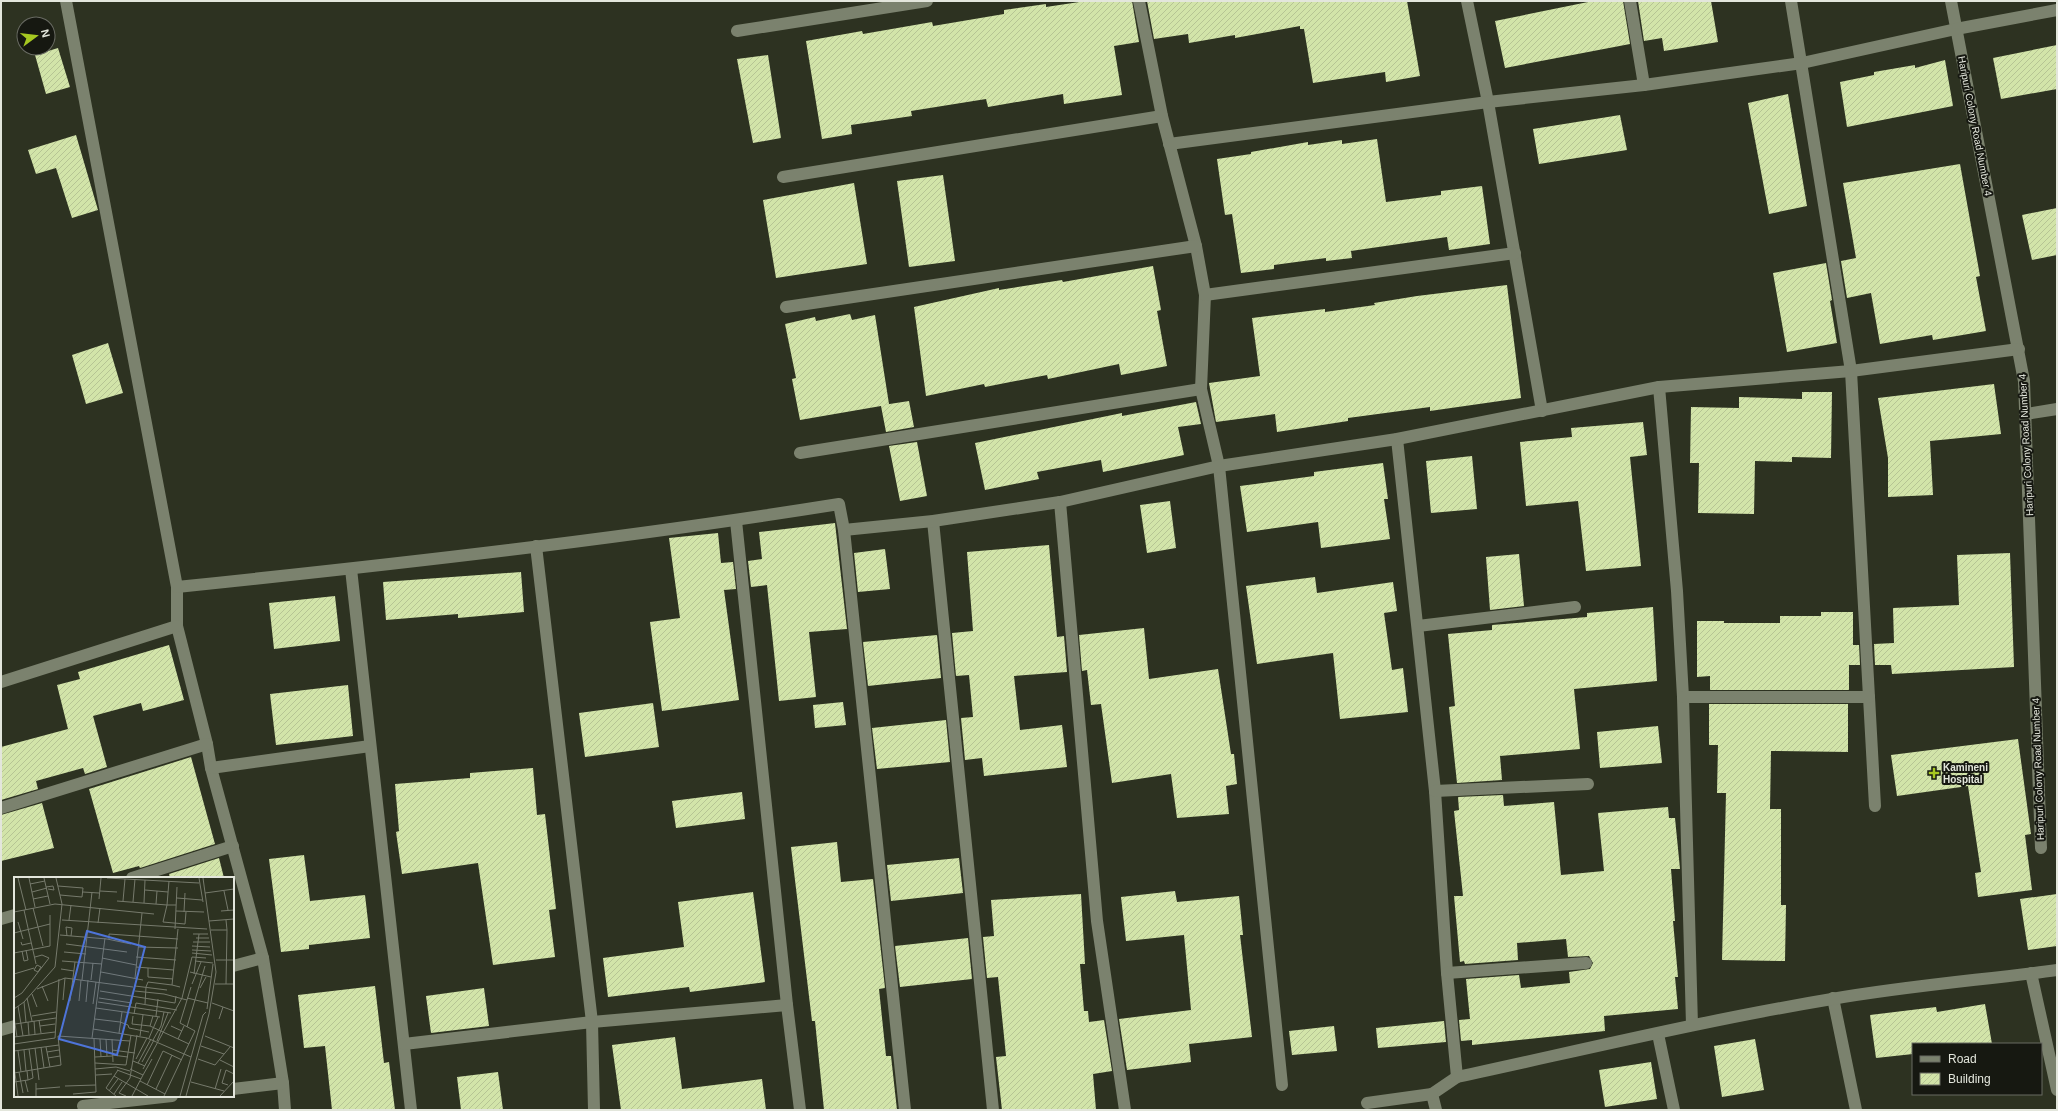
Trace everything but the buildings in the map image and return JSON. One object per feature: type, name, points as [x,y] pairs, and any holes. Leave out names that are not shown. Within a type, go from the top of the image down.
[{"type":"street","points":[[66,1],[177,587],[177,626],[207,744],[211,768],[262,958],[283,1083],[285,1110]]},
{"type":"street","points":[[737,31],[927,1]]},
{"type":"street","points":[[1139,1],[1162,116],[1196,246],[1205,295],[1201,389],[1219,466],[1282,1085]]},
{"type":"street","points":[[1467,1],[1488,102],[1542,411]]},
{"type":"street","points":[[1630,1],[1644,85]]},
{"type":"street","points":[[1791,1],[1851,371],[1875,806]]},
{"type":"street","name":"Haripuri Colony Road Number 4","points":[[1951,1],[2024,381],[2041,848]]},
{"type":"street","points":[[1169,144],[1488,102],[1644,85],[1802,63],[1956,29],[2057,10]]},
{"type":"street","points":[[783,177],[1162,116]]},
{"type":"street","points":[[786,307],[1196,246]]},
{"type":"street","points":[[1205,295],[1515,253]]},
{"type":"street","points":[[844,530],[933,521],[1060,502],[1219,466],[1397,439],[1659,387],[1851,371],[2019,349]]},
{"type":"street","points":[[1659,387],[1677,591],[1683,697],[1692,1025]]},
{"type":"street","points":[[800,454],[1201,389]]},
{"type":"street","points":[[2026,414],[2057,409]]},
{"type":"street","points":[[1397,439],[1435,791],[1447,973],[1457,1077]]},
{"type":"street","points":[[1060,502],[1097,921],[1125,1110]]},
{"type":"street","points":[[177,587],[351,569],[536,546],[736,520],[839,504],[844,530],[905,1110]]},
{"type":"street","points":[[736,520],[787,1005],[800,1110]]},
{"type":"street","points":[[933,521],[993,1110]]},
{"type":"street","points":[[536,546],[592,1022],[594,1110]]},
{"type":"street","points":[[351,569],[411,1110]]},
{"type":"street","points":[[1418,626],[1575,607]]},
{"type":"street","points":[[1,682],[177,626]]},
{"type":"street","points":[[1683,697],[1869,697]]},
{"type":"street","points":[[1,808],[207,744]]},
{"type":"street","points":[[211,768],[370,746]]},
{"type":"street","points":[[1435,791],[1588,784]]},
{"type":"street","points":[[135,877],[233,846]]},
{"type":"street","points":[[1,919],[14,915]]},
{"type":"street","points":[[234,966],[262,958]]},
{"type":"street","points":[[1447,973],[1586,962]]},
{"type":"street","points":[[1367,1104],[1432,1094],[1457,1077],[1658,1034],[1692,1025],[1833,998],[2057,970]]},
{"type":"street","points":[[2031,974],[2057,1090]]},
{"type":"street","points":[[1833,998],[1856,1110]]},
{"type":"street","points":[[404,1044],[592,1022],[787,1005]]},
{"type":"street","points":[[1,1030],[14,1026]]},
{"type":"street","points":[[1658,1034],[1674,1110]]},
{"type":"street","points":[[234,1089],[283,1083]]},
{"type":"street","points":[[1432,1094],[1436,1110]]},
{"type":"street","points":[[82,1104],[161,1097]]},
{"type":"place","name":"Kamineni Hospital","points":[[1934,773]]}]
